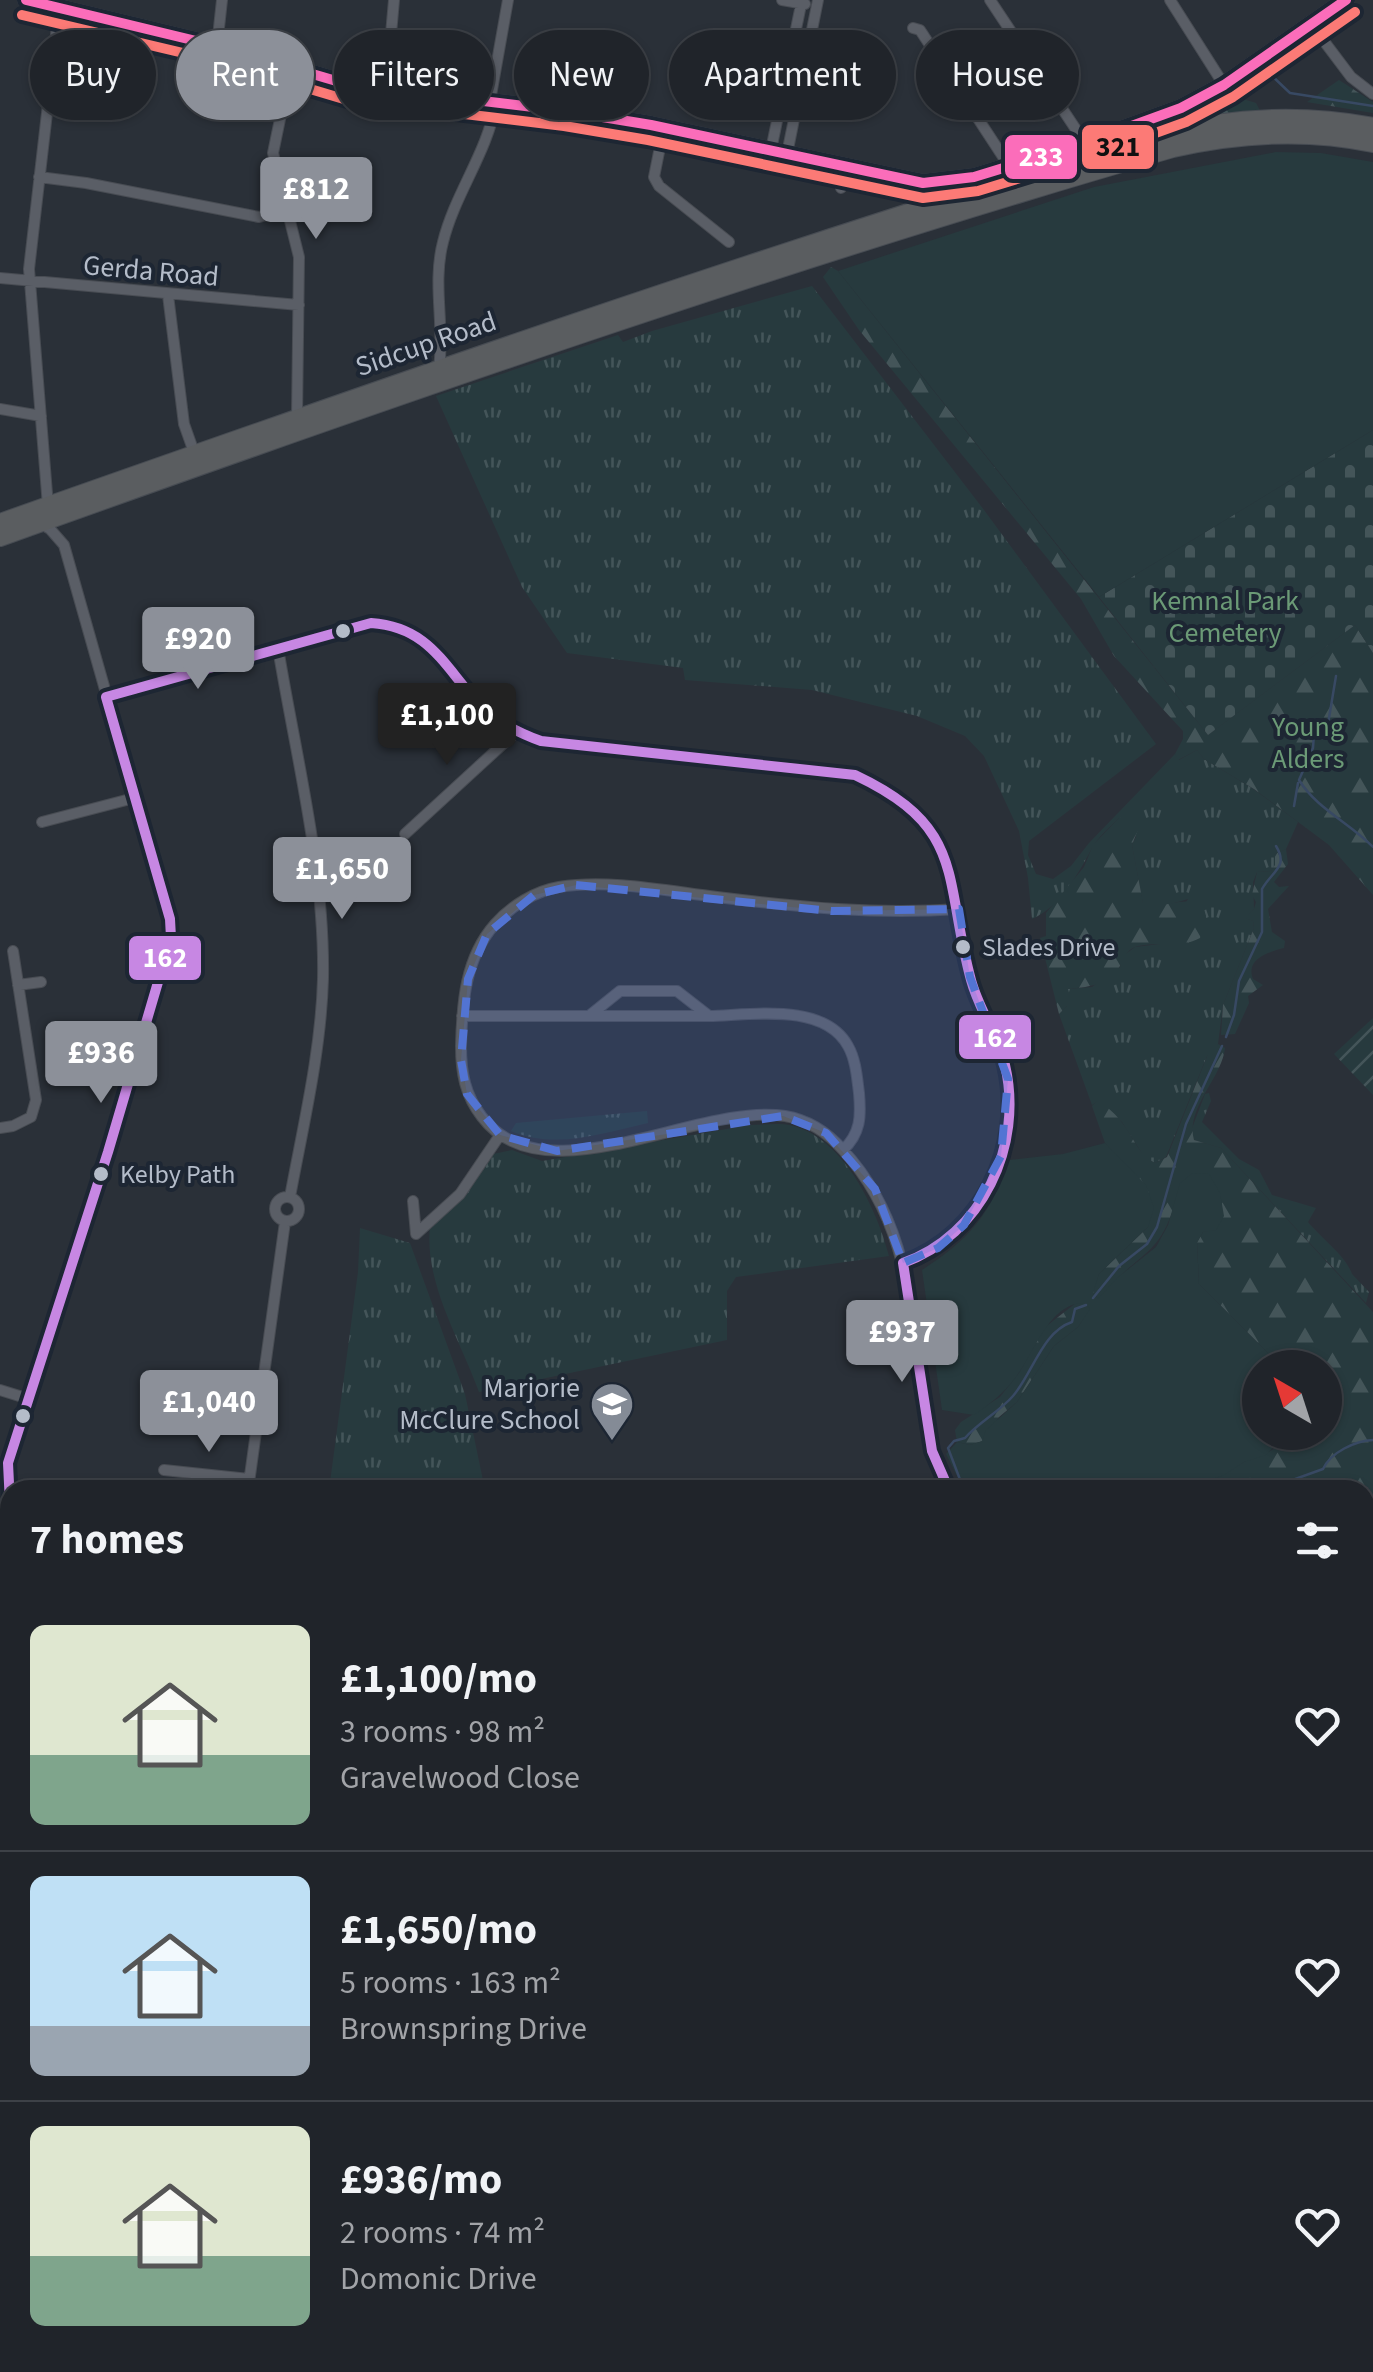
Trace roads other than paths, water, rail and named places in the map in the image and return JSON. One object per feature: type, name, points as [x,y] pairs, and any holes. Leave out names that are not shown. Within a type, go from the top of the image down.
[{"type":"highway","name":"Sidcup Road","points":[[0,537],[44,514],[195,455],[459,361],[873,223],[1200,124],[1282,117],[1329,119],[1373,127]]},
{"type":"highway","name":"Sidcup Road","points":[[0,523],[44,514],[994,199],[1215,138],[1304,134],[1373,143]]},
{"type":"main road","points":[[26,0],[176,36]]},
{"type":"main road","points":[[494,102],[664,127],[892,178],[948,182],[1085,143],[1181,108],[1224,84],[1337,2]]},
{"type":"street","points":[[219,30],[222,0]]},
{"type":"street","points":[[391,30],[394,0]]},
{"type":"street","points":[[494,95],[508,0]]},
{"type":"street","points":[[779,152],[818,3],[782,0]]},
{"type":"street","points":[[990,0],[1085,143]]},
{"type":"street","points":[[1170,0],[1224,84]]},
{"type":"street","points":[[779,152],[801,2]]},
{"type":"street","points":[[9,1480],[8,1463],[114,1134],[171,938],[170,919],[64,544],[44,514],[30,283],[60,9]]},
{"type":"street","points":[[1310,24],[1351,77],[1373,94]]},
{"type":"street","points":[[913,28],[920,30],[1009,166]]},
{"type":"street","points":[[280,120],[273,153],[299,258],[297,418]]},
{"type":"street","points":[[439,368],[437,293],[442,246],[465,184],[488,139],[491,120]]},
{"type":"street","points":[[664,127],[654,177],[658,185],[729,242]]},
{"type":"street","points":[[840,188],[843,166]]},
{"type":"street","points":[[39,177],[259,217],[287,210]]},
{"type":"street","name":"Gerda Road","points":[[0,278],[299,305]]},
{"type":"street","points":[[168,296],[184,424],[195,455]]},
{"type":"street","points":[[441,343],[459,361]]},
{"type":"street","points":[[0,409],[41,416]]},
{"type":"street","points":[[106,697],[371,623],[400,627],[426,640],[472,698],[494,718],[541,741],[838,773],[872,782],[904,801],[930,828],[950,868],[970,977],[998,1044],[1008,1079],[1009,1107],[994,1176],[964,1225],[938,1248],[903,1262]]},
{"type":"street","points":[[278,648],[319,891],[323,956],[319,1032],[290,1197]]},
{"type":"street","points":[[405,834],[516,732]]},
{"type":"street","points":[[42,822],[134,798]]},
{"type":"street","points":[[945,1480],[932,1451],[903,1262],[895,1234],[875,1189],[843,1150],[806,1121],[757,1114],[594,1147],[557,1151],[520,1146],[487,1124],[467,1094],[461,1060],[462,1016],[472,963],[487,934],[523,902],[560,887],[654,889],[831,911],[959,909]]},
{"type":"street","points":[[0,1128],[31,1117],[36,1100],[13,951]]},
{"type":"street","points":[[18,986],[41,982]]},
{"type":"street","points":[[589,1016],[620,991],[677,991],[709,1016]]},
{"type":"street","points":[[462,1016],[793,1016],[816,1020],[839,1033],[852,1055],[860,1105],[859,1129],[843,1150]]},
{"type":"street","points":[[413,1200],[416,1234],[460,1194],[500,1135]]},
{"type":"street","points":[[290,1197],[300,1211],[296,1218],[284,1222],[275,1208],[282,1198],[290,1197]]},
{"type":"street","points":[[249,1480],[284,1222]]},
{"type":"street","points":[[0,1390],[28,1399]]},
{"type":"street","points":[[164,1470],[220,1480]]},
{"type":"waterway","points":[[1270,74],[1290,93],[1373,106]]},
{"type":"waterway","points":[[1336,676],[1328,724],[1314,734],[1313,748],[1299,780],[1315,799],[1373,847]]},
{"type":"waterway","points":[[1294,806],[1298,783]]},
{"type":"waterway","points":[[1226,1037],[1239,981],[1262,932],[1262,889],[1280,864],[1276,846]]},
{"type":"waterway","points":[[1093,1298],[1119,1266],[1147,1244],[1157,1227],[1186,1124],[1222,1046]]},
{"type":"waterway","points":[[960,1480],[948,1448],[1007,1402],[1045,1344],[1072,1322],[1075,1309],[1086,1305]]},
{"type":"waterway","points":[[1292,1480],[1323,1469],[1344,1448],[1373,1440]]},
{"type":"place","name":"Slades Drive","points":[[963,947]]},
{"type":"place","name":"Kelby Path","points":[[101,1174]]},
{"type":"place","name":"Marjorie McClure School","points":[[612,1442]]},
{"type":"park label","name":"Kemnal Park Cemetery","points":[[1225,617]]},
{"type":"park label","name":"Young Alders","points":[[1308,743]]}]
